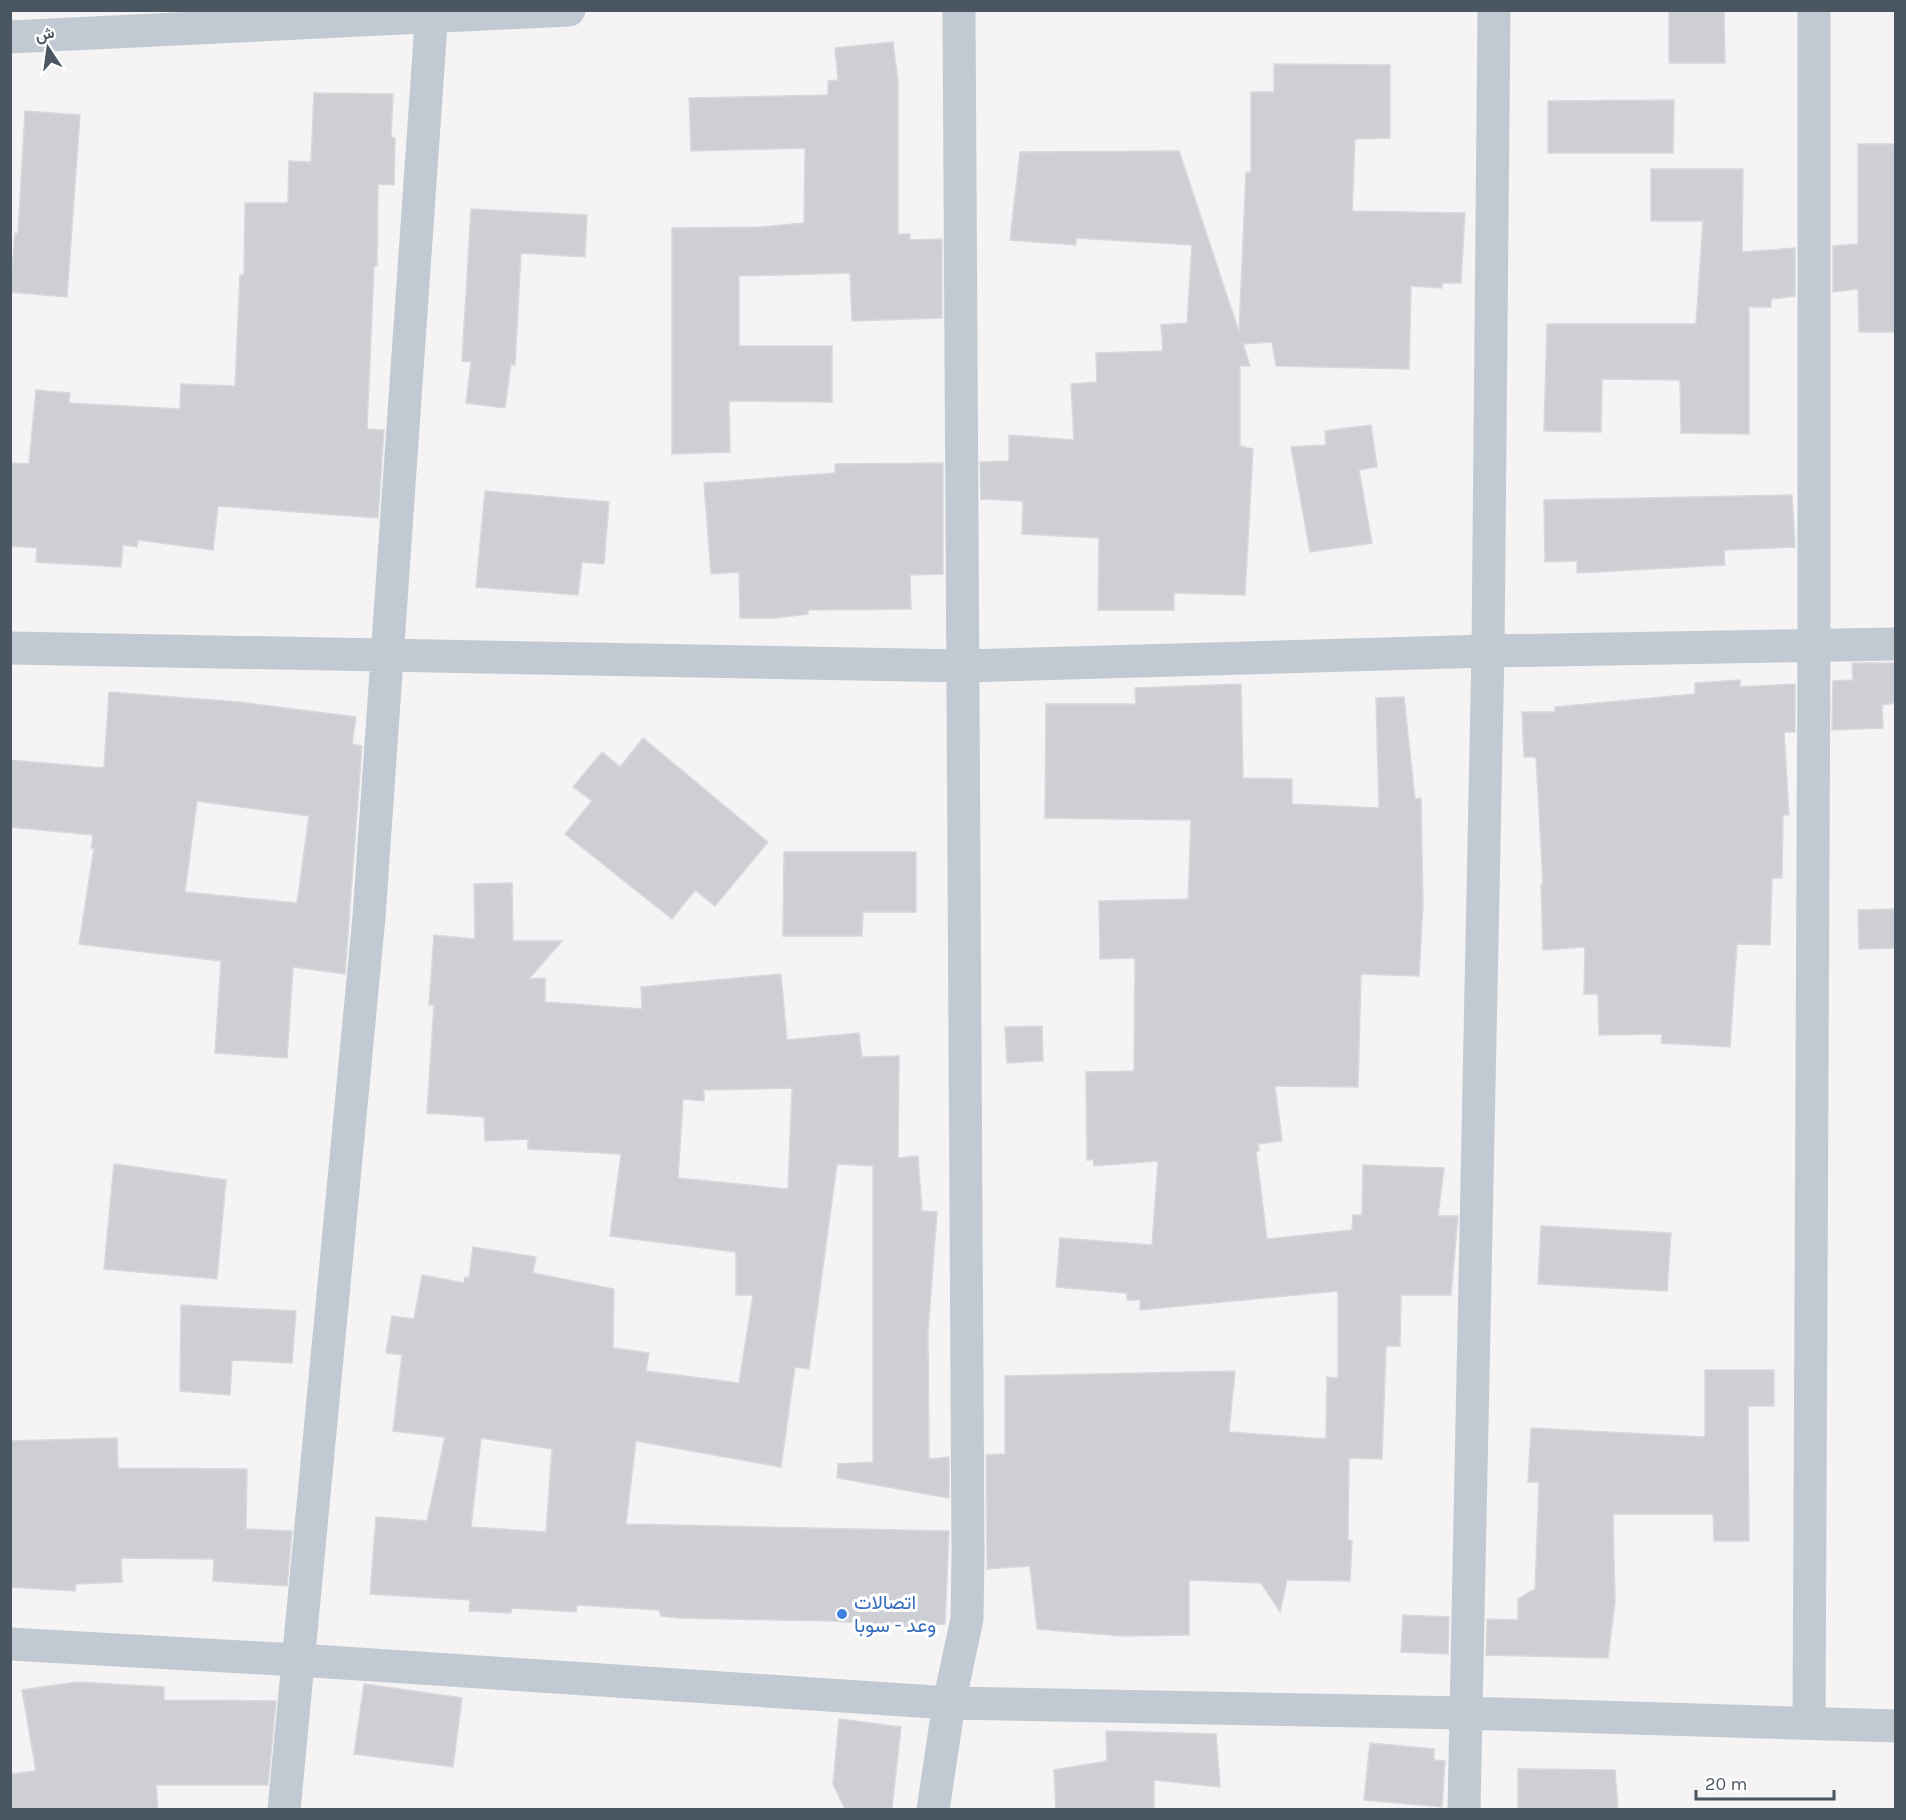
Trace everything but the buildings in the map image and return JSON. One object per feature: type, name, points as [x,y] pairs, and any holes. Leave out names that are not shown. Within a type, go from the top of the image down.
[{"type":"street","points":[[10,38],[291,18],[569,10]]},
{"type":"street","points":[[933,1809],[949,1703],[959,1667],[968,1608],[959,10]]},
{"type":"street","points":[[1464,1809],[1464,1713],[1488,651],[1494,10]]},
{"type":"street","points":[[1809,1724],[1815,645],[1814,10]]},
{"type":"street","points":[[284,1809],[348,1159],[388,655],[431,14]]},
{"type":"street","points":[[10,648],[964,666],[1488,651],[1896,644]]},
{"type":"street","points":[[10,1644],[298,1659],[949,1703],[1464,1713],[1896,1726]]},
{"type":"place","name":"اتصالات وعد - سوبا","points":[[842,1614]]}]
